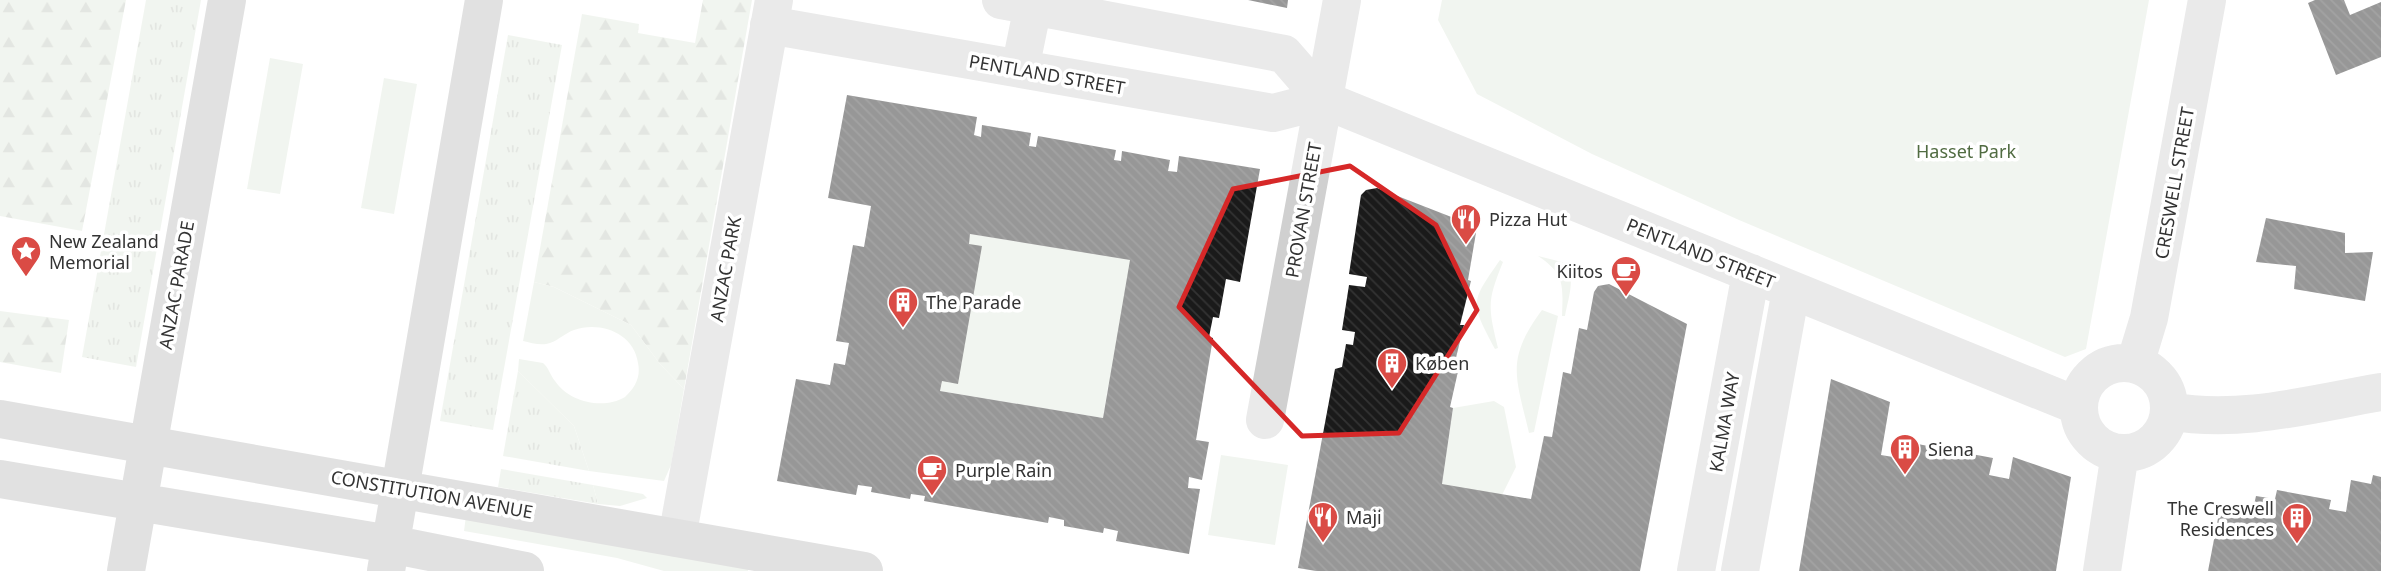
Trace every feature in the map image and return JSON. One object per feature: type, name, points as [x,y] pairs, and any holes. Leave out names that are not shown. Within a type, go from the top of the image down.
[{"type":"street","name":"ANZAC PARADE","points":[[126,571],[227,0]]},
{"type":"street","points":[[388,557],[484,0]]},
{"type":"street","name":"PROVAN STREET","points":[[1265,420],[1342,0]]},
{"type":"street","name":"CRESWELL STREET","points":[[2135,364],[2149,318],[2207,0]]},
{"type":"street","points":[[1017,3],[1020,69]]},
{"type":"street","name":"PENTLAND STREET","points":[[1017,3],[1284,54],[1324,100],[2078,406]]},
{"type":"street","name":"PENTLAND STREET","points":[[771,13],[1020,69],[1273,113],[1324,100]]},
{"type":"street","name":"ANZAC PARK","points":[[677,538],[771,13]]},
{"type":"street","points":[[1174,96],[1186,36]]},
{"type":"street","name":"KALMA WAY","points":[[1696,571],[1751,273]]},
{"type":"street","points":[[1740,571],[1791,290]]},
{"type":"street","points":[[2121,363],[2135,364],[2146,369],[2164,387],[2169,411],[2166,425],[2147,446],[2120,453],[2095,443],[2085,432],[2078,406],[2081,393],[2096,371],[2121,363]]},
{"type":"street","points":[[2169,411],[2207,417],[2240,416],[2381,392]]},
{"type":"street","name":"CONSTITUTION AVENUE","points":[[0,419],[864,571]]},
{"type":"street","points":[[2102,571],[2120,453]]},
{"type":"street","points":[[0,479],[138,504],[388,557],[525,571]]},
{"type":"highlighted area","points":[[1350,166],[1436,225],[1477,310],[1399,433],[1302,436],[1179,307],[1233,189]]},
{"type":"green space","points":[[0,0],[126,0],[82,231],[0,216]]},
{"type":"green space","points":[[146,0],[201,0],[136,367],[82,357]]},
{"type":"green space","points":[[703,0],[752,0],[684,389],[660,364],[631,325],[554,287],[534,282],[582,14],[639,24],[638,33],[695,43]]},
{"type":"green space","name":"Hasset Park","points":[[1442,0],[2149,0],[2086,349],[2065,357],[1739,220],[1592,154],[1477,94],[1438,20]]},
{"type":"green space","points":[[508,35],[562,45],[493,430],[440,421]]},
{"type":"green space","points":[[270,58],[303,64],[280,194],[247,189]]},
{"type":"green space","points":[[384,78],[417,84],[394,214],[361,208]]},
{"type":"green space","points":[[970,234],[1149,263],[1167,396],[1108,386],[1103,418],[940,391]]},
{"type":"green space","points":[[1538,256],[1566,263],[1569,269],[1570,289],[1565,316],[1562,316],[1562,288],[1558,275]]},
{"type":"green space","points":[[1500,260],[1503,262],[1491,304],[1498,348],[1495,349],[1481,321],[1477,303],[1483,285]]},
{"type":"green space","points":[[534,282],[554,287],[631,325],[660,364],[684,389],[671,465],[664,481],[589,471],[574,426],[518,371],[519,359],[543,363],[555,381],[569,394],[587,402],[597,403],[625,397],[638,378],[638,363],[630,344],[623,337],[605,329],[594,327],[574,330],[547,344],[523,341]]},
{"type":"green space","points":[[1542,310],[1558,316],[1534,432],[1529,433],[1518,383],[1518,356],[1530,327]]},
{"type":"green space","points":[[0,311],[69,320],[61,373],[0,362]]},
{"type":"green space","points":[[518,371],[574,426],[589,471],[503,456]]},
{"type":"green space","points":[[1494,401],[1504,407],[1516,467],[1502,495],[1442,484],[1453,408]]},
{"type":"green space","points":[[1221,455],[1288,465],[1275,545],[1208,535]]},
{"type":"green space","points":[[501,469],[593,485],[598,504],[498,487]]},
{"type":"green space","points":[[593,485],[643,494],[647,498],[620,506],[598,504]]},
{"type":"green space","points":[[466,516],[749,566],[748,571],[664,571],[617,558],[464,531]]},
{"type":"building","points":[[1248,0],[1288,0],[1287,8]]},
{"type":"building","points":[[2315,0],[2344,0],[2350,15],[2381,2],[2381,57],[2336,75],[2308,3]]},
{"type":"building","name":"The Parade","points":[[847,95],[977,117],[974,135],[981,137],[982,125],[1031,133],[1029,146],[1036,147],[1038,136],[1116,150],[1114,160],[1121,161],[1122,151],[1170,160],[1168,171],[1177,172],[1179,156],[1260,169],[1240,282],[1226,279],[1219,318],[1213,317],[1209,337],[1213,338],[1196,440],[1209,442],[1202,480],[1189,477],[1188,488],[1200,489],[1189,554],[1116,541],[1118,531],[1104,528],[1103,533],[1064,526],[1064,520],[1049,517],[1048,523],[924,501],[925,496],[911,494],[910,499],[871,492],[872,487],[858,485],[856,495],[777,481],[796,379],[830,385],[834,363],[845,365],[849,343],[836,341],[853,245],[864,247],[871,206],[828,198]],"holes":[[[970,234],[1130,260],[1103,418],[940,391],[942,381],[958,384],[982,246],[969,244]]]},
{"type":"building","name":"Køben","points":[[1377,188],[1477,227],[1468,280],[1471,281],[1460,325],[1464,325],[1454,366],[1459,367],[1450,407],[1453,408],[1442,484],[1531,499],[1544,436],[1552,437],[1563,372],[1571,374],[1579,328],[1587,330],[1594,292],[1598,286],[1609,284],[1687,324],[1640,571],[1316,571],[1298,568],[1335,369],[1342,367],[1346,344],[1353,345],[1355,332],[1342,330],[1349,285],[1365,287],[1367,277],[1349,274],[1361,195],[1366,190]]},
{"type":"building","points":[[2266,218],[2345,233],[2345,253],[2373,252],[2365,301],[2294,289],[2296,266],[2256,262]]},
{"type":"building","name":"Siena","points":[[1831,379],[1890,402],[1881,455],[1893,457],[1896,440],[1993,458],[1989,475],[2009,479],[2013,457],[2071,477],[2056,571],[1799,571]]},
{"type":"building","name":"The Creswell Residences","points":[[2373,475],[2381,477],[2381,571],[2208,571],[2219,513],[2251,518],[2256,496],[2275,499],[2277,490],[2331,500],[2329,509],[2346,512],[2351,480],[2371,484]]},
{"type":"place","name":"Pizza Hut","points":[[1466,246]]},
{"type":"place","name":"New Zealand Memorial","points":[[26,278]]},
{"type":"place","name":"Kiitos","points":[[1626,298]]},
{"type":"place","name":"The Parade","points":[[903,329]]},
{"type":"place","name":"Køben","points":[[1392,390]]},
{"type":"place","name":"Siena","points":[[1905,476]]},
{"type":"place","name":"Purple Rain","points":[[932,497]]},
{"type":"place","name":"Maji","points":[[1323,544]]},
{"type":"place","name":"The Creswell Residences","points":[[2297,545]]}]
